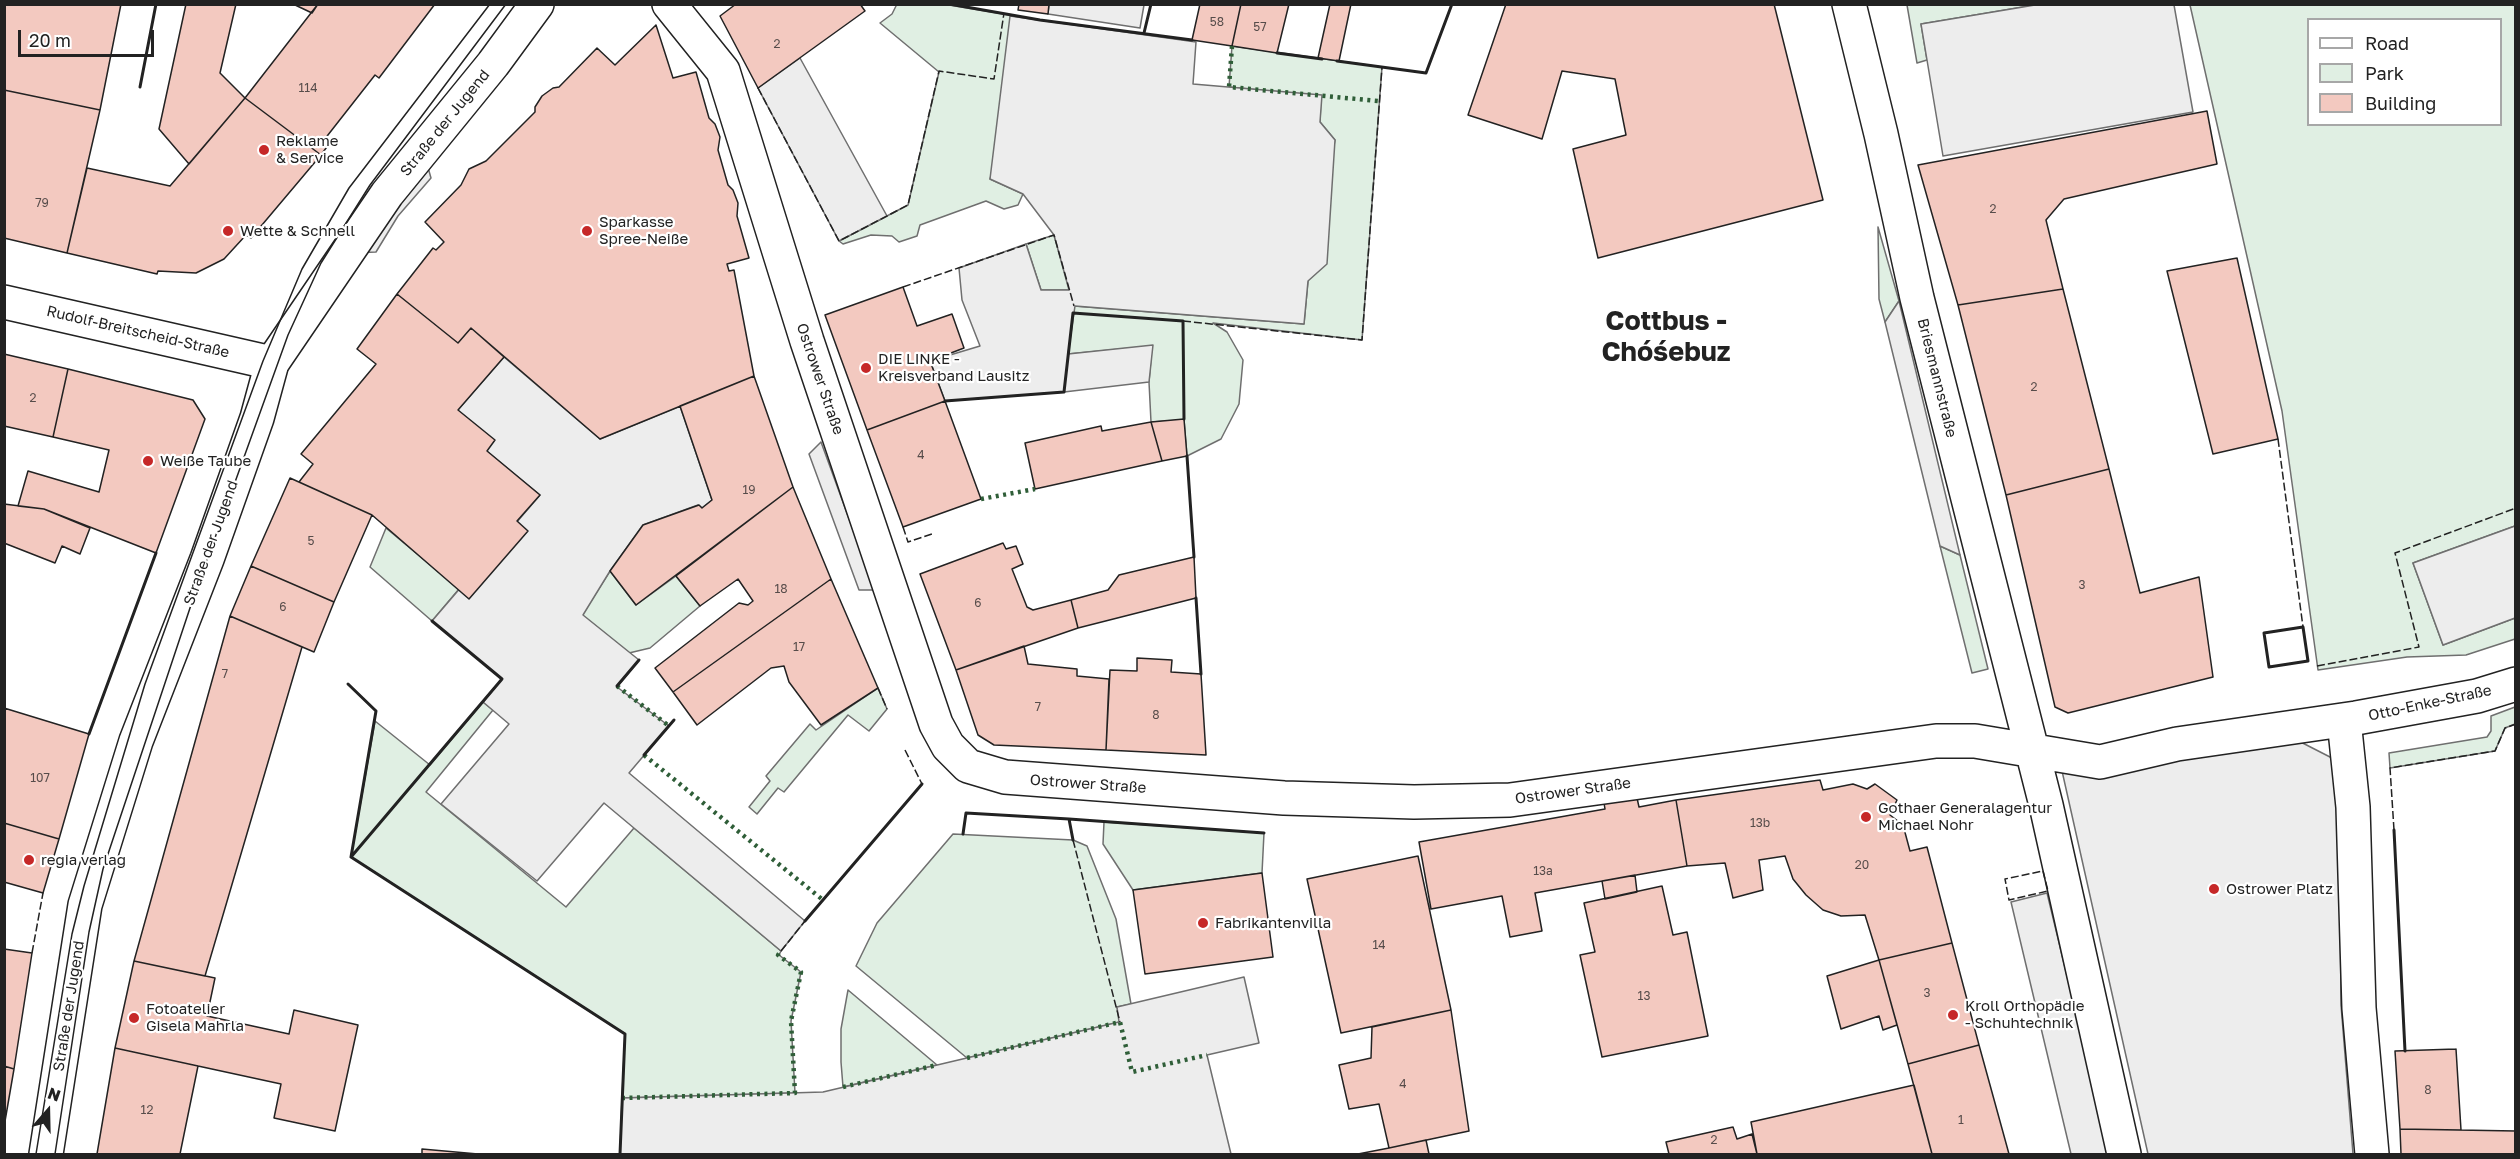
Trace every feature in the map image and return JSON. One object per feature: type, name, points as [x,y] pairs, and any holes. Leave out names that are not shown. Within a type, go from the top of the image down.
[{"type":"street","name":"Straße der Jugend","points":[[46,1155],[85,905],[136,741],[210,548],[256,418],[272,363],[387,194],[493,64],[537,4]]},
{"type":"street","name":"Ostrower Straße","points":[[669,4],[723,71],[794,301],[936,724],[948,746],[968,766],[1016,778],[1274,797],[1414,802],[1510,800],[1936,741],[1975,741],[2031,750]]},
{"type":"street","name":"Briesmannstraße","points":[[1849,4],[1881,134],[1917,298],[2031,750]]},
{"type":"street","name":"Rudolf-Breitscheid-Straße","points":[[4,302],[272,363]]},
{"type":"street","name":"Otto-Enke-Straße","points":[[2344,720],[2477,696],[2516,684]]},
{"type":"street","points":[[2124,1155],[2057,850],[2031,750],[2100,762],[2177,744],[2344,720],[2353,807],[2359,1008],[2372,1155]]},
{"type":"green space","points":[[897,4],[949,5],[1040,20],[990,179],[1023,194],[1018,205],[1004,209],[986,201],[920,225],[917,236],[899,242],[892,236],[871,235],[843,244],[839,241],[908,205],[939,72],[880,23],[892,14]]},
{"type":"green space","points":[[1907,5],[2035,5],[1921,24],[1927,60],[1917,63]]},
{"type":"green space","points":[[2190,5],[2515,5],[2515,526],[2413,563],[2443,645],[2515,618],[2515,639],[2466,655],[2407,657],[2318,670],[2282,411]]},
{"type":"green space","points":[[1232,46],[1382,67],[1362,340],[1213,323],[1227,332],[1243,360],[1239,404],[1221,439],[1187,456],[1184,420],[1151,422],[1149,382],[1152,346],[1068,354],[1074,306],[1304,324],[1308,281],[1335,140],[1320,122],[1321,96],[1229,87]]},
{"type":"green space","points":[[1878,227],[1899,301],[1885,322],[1879,299]]},
{"type":"green space","points":[[1054,235],[1070,290],[1041,290],[1026,244]]},
{"type":"green space","points":[[386,528],[459,589],[432,621],[370,567]]},
{"type":"green space","points":[[1940,546],[1960,555],[1988,669],[1972,673]]},
{"type":"green space","points":[[610,571],[636,605],[676,576],[700,606],[650,648],[629,653],[582,615]]},
{"type":"green space","points":[[878,688],[887,709],[869,731],[848,715],[784,792],[778,788],[757,814],[749,807],[770,781],[766,776],[810,724],[816,730]]},
{"type":"green space","points":[[483,702],[493,710],[426,792],[566,907],[634,828],[781,951],[779,955],[801,972],[791,1021],[795,1093],[622,1098],[625,1034],[351,857],[375,721],[430,765]]},
{"type":"green space","points":[[2515,707],[2515,724],[2505,728],[2495,751],[2390,768],[2389,753],[2487,737],[2491,731],[2491,716]]},
{"type":"green space","points":[[1104,822],[1264,833],[1262,873],[1133,890],[1103,844]]},
{"type":"green space","points":[[953,834],[1073,840],[1087,846],[1116,919],[1131,1004],[1117,1007],[1120,1022],[967,1058],[856,966],[877,923]]},
{"type":"green space","points":[[848,990],[937,1065],[843,1087],[841,1029]]},
{"type":"shaded area","points":[[1049,5],[1144,5],[1140,28],[1048,14]]},
{"type":"shaded area","points":[[2035,5],[2174,5],[2193,112],[1943,156],[1921,24]]},
{"type":"shaded area","points":[[1010,16],[1196,42],[1193,84],[1322,95],[1320,122],[1335,140],[1327,264],[1308,281],[1304,324],[1075,306],[1068,354],[1153,345],[1149,382],[1064,392],[945,401],[930,361],[980,346],[962,300],[959,268],[1026,244],[1041,290],[1069,290],[1054,235],[1023,194],[990,179]]},
{"type":"shaded area","points":[[800,58],[887,216],[839,241],[758,88]]},
{"type":"shaded area","points":[[425,157],[431,178],[398,216],[376,252],[352,253]]},
{"type":"shaded area","points":[[1899,301],[1960,555],[1940,546],[1885,322]]},
{"type":"shaded area","points":[[504,357],[600,439],[680,406],[712,500],[702,508],[698,505],[643,525],[610,571],[583,615],[639,660],[617,687],[669,726],[629,773],[805,921],[781,951],[604,803],[537,881],[441,804],[509,724],[483,702],[502,679],[432,621],[540,495],[449,420]]},
{"type":"shaded area","points":[[821,442],[875,590],[859,590],[809,454]]},
{"type":"shaded area","points":[[2515,526],[2515,618],[2443,645],[2413,563]]},
{"type":"shaded area","name":"Ostrower Platz","points":[[2285,734],[2330,757],[2339,773],[2341,1005],[2353,1154],[2148,1154],[2060,762]]},
{"type":"shaded area","points":[[2047,893],[2110,1154],[2071,1154],[2011,902]]},
{"type":"shaded area","points":[[1244,977],[1259,1043],[1207,1055],[1231,1154],[620,1154],[622,1098],[823,1092],[1119,1022],[1117,1007]]},
{"type":"building","points":[[4,4],[121,4],[100,110],[4,90]]},
{"type":"building","points":[[186,4],[236,4],[220,73],[245,98],[189,164],[159,129]]},
{"type":"building","points":[[293,4],[318,4],[312,13]]},
{"type":"building","points":[[318,4],[435,4],[379,78],[375,75],[324,140],[329,144],[321,155],[245,98]]},
{"type":"building","points":[[736,4],[860,4],[865,11],[758,88],[720,16]]},
{"type":"building","points":[[1019,4],[1049,4],[1048,14],[1018,10]]},
{"type":"building","points":[[1200,4],[1241,4],[1232,46],[1192,40]]},
{"type":"building","points":[[1241,4],[1289,4],[1277,53],[1232,46]]},
{"type":"building","points":[[1330,4],[1351,4],[1339,61],[1318,58]]},
{"type":"building","points":[[1506,4],[1774,4],[1823,200],[1598,258],[1573,149],[1626,135],[1615,79],[1562,71],[1542,139],[1468,115]]},
{"type":"building","name":"Sparkasse Spree-Neiße","points":[[656,25],[673,78],[696,72],[709,118],[715,124],[720,137],[718,150],[728,185],[733,190],[738,203],[737,216],[749,258],[727,264],[729,271],[734,270],[754,376],[600,439],[471,328],[458,343],[397,294],[433,248],[436,250],[444,242],[425,222],[461,185],[469,169],[486,161],[535,112],[535,107],[542,96],[553,88],[559,87],[597,48],[615,65]]},
{"type":"building","points":[[4,90],[100,110],[67,253],[4,238]]},
{"type":"building","points":[[245,98],[321,155],[251,238],[246,235],[224,259],[196,273],[158,271],[157,274],[67,253],[87,168],[170,186]]},
{"type":"building","points":[[2207,111],[2217,164],[2064,199],[2046,220],[2063,289],[1958,305],[1918,165]]},
{"type":"building","points":[[2237,258],[2278,439],[2213,454],[2167,271]]},
{"type":"building","points":[[903,287],[917,326],[952,314],[964,348],[930,361],[945,401],[867,430],[825,315]]},
{"type":"building","points":[[2063,289],[2109,469],[2006,495],[1958,305]]},
{"type":"building","points":[[397,294],[458,343],[471,328],[504,357],[458,410],[495,440],[487,451],[540,495],[517,521],[528,531],[469,599],[372,515],[299,482],[313,464],[301,454],[376,364],[357,349]]},
{"type":"building","points":[[4,354],[68,369],[53,437],[4,426]]},
{"type":"building","name":"Weiße Taube","points":[[68,369],[193,400],[205,419],[156,553],[44,509],[18,506],[28,471],[99,492],[109,450],[53,437]]},
{"type":"building","points":[[754,376],[793,487],[636,605],[610,571],[643,525],[699,505],[702,508],[712,500],[680,406]]},
{"type":"building","points":[[945,401],[981,499],[903,527],[867,430]]},
{"type":"building","points":[[1184,419],[1187,456],[1162,461],[1151,422]]},
{"type":"building","points":[[1151,422],[1162,461],[1035,489],[1025,443],[1101,426],[1102,431]]},
{"type":"building","points":[[2109,469],[2140,593],[2199,577],[2213,677],[2068,713],[2055,707],[2006,495]]},
{"type":"building","points":[[290,478],[372,515],[334,602],[251,566]]},
{"type":"building","points":[[793,487],[831,579],[673,692],[655,668],[739,603],[748,605],[753,601],[738,579],[700,606],[676,576]]},
{"type":"building","points":[[4,504],[44,509],[90,528],[80,554],[62,546],[55,563],[4,543]]},
{"type":"building","points":[[1003,543],[1006,549],[1016,546],[1023,564],[1012,569],[1027,607],[1033,610],[1071,600],[1078,628],[956,670],[920,574]]},
{"type":"building","points":[[1194,557],[1196,598],[1078,628],[1071,600],[1108,590],[1119,575]]},
{"type":"building","points":[[251,566],[334,602],[314,652],[230,616]]},
{"type":"building","points":[[831,579],[878,688],[821,725],[789,682],[784,666],[771,668],[697,725],[673,692]]},
{"type":"building","points":[[230,616],[302,647],[205,976],[134,961]]},
{"type":"building","points":[[1024,646],[1028,664],[1077,669],[1077,676],[1109,679],[1106,750],[994,745],[978,735],[956,670]]},
{"type":"building","points":[[1137,658],[1172,660],[1171,672],[1201,674],[1206,755],[1106,750],[1110,670],[1137,671]]},
{"type":"building","points":[[4,708],[89,734],[59,839],[4,823]]},
{"type":"building","points":[[1820,780],[1823,790],[1853,784],[1867,789],[1875,784],[1897,800],[1890,815],[1903,825],[1910,851],[1927,847],[1952,943],[1879,960],[1865,915],[1841,916],[1823,910],[1793,879],[1785,856],[1759,860],[1763,890],[1733,898],[1725,863],[1687,866],[1676,800]]},
{"type":"building","points":[[1637,798],[1639,807],[1676,800],[1687,866],[1535,893],[1542,931],[1510,937],[1502,896],[1431,909],[1419,842],[1605,809],[1604,803]]},
{"type":"building","name":"regia verlag","points":[[4,823],[59,839],[43,893],[4,882]]},
{"type":"building","points":[[1418,856],[1451,1010],[1341,1033],[1307,879]]},
{"type":"building","name":"Fabrikantenvilla","points":[[1262,873],[1273,957],[1145,974],[1133,890]]},
{"type":"building","points":[[1635,875],[1637,892],[1605,899],[1602,881]]},
{"type":"building","points":[[1662,886],[1673,935],[1687,932],[1708,1036],[1602,1057],[1580,955],[1595,952],[1584,903]]},
{"type":"building","points":[[1952,943],[1979,1045],[1908,1064],[1879,960]]},
{"type":"building","points":[[4,949],[32,953],[14,1069],[4,1066]]},
{"type":"building","points":[[1879,960],[1897,1025],[1883,1030],[1879,1016],[1841,1029],[1827,976]]},
{"type":"building","points":[[134,961],[215,978],[207,1016],[289,1034],[294,1010],[358,1025],[335,1131],[274,1118],[281,1084],[115,1048]]},
{"type":"building","points":[[1451,1010],[1469,1131],[1389,1148],[1379,1104],[1349,1109],[1339,1065],[1371,1058],[1372,1027]]},
{"type":"building","points":[[1979,1045],[2009,1154],[1932,1154],[1908,1064]]},
{"type":"building","points":[[115,1048],[198,1066],[180,1154],[97,1154]]},
{"type":"building","points":[[2456,1049],[2461,1130],[2400,1129],[2395,1051]]},
{"type":"building","points":[[4,1066],[14,1069],[4,1127]]},
{"type":"building","points":[[1914,1085],[1932,1154],[1757,1154],[1751,1122]]},
{"type":"building","points":[[1733,1127],[1737,1139],[1752,1134],[1757,1154],[1669,1154],[1666,1142]]},
{"type":"building","points":[[2400,1129],[2516,1131],[2516,1154],[2401,1154]]},
{"type":"building","points":[[1426,1140],[1429,1154],[1358,1154],[1389,1148]]},
{"type":"building","points":[[422,1149],[478,1154],[422,1154]]},
{"type":"tram line","points":[[36,1154],[72,934],[84,886],[145,684],[263,361],[302,269],[349,188],[490,4]]},
{"type":"tram line","points":[[55,1154],[89,932],[103,869],[194,596],[288,335],[321,263],[370,185],[506,4]]},
{"type":"hedge","points":[[1232,46],[1229,87],[1378,101]]},
{"type":"hedge","points":[[981,499],[1035,489]]},
{"type":"hedge","points":[[617,686],[669,726]]},
{"type":"hedge","points":[[644,755],[823,900]]},
{"type":"hedge","points":[[622,1098],[795,1093],[791,1021],[801,972],[778,955],[781,951]]},
{"type":"hedge","points":[[967,1058],[1120,1022],[1132,1072],[1207,1055]]},
{"type":"hedge","points":[[843,1087],[937,1065]]},
{"type":"fence","points":[[758,88],[839,241],[908,205],[939,71],[994,79],[1004,13]]},
{"type":"fence","points":[[1183,321],[1362,340],[1382,67]]},
{"type":"fence","points":[[903,287],[1054,235],[1074,306]]},
{"type":"fence","points":[[2278,439],[2303,627]]},
{"type":"fence","points":[[2317,666],[2419,647],[2395,553],[2516,508]]},
{"type":"fence","points":[[903,527],[908,542],[932,534]]},
{"type":"fence","points":[[878,688],[887,709]]},
{"type":"fence","points":[[2394,830],[2390,768],[2495,751],[2505,728],[2516,724]]},
{"type":"fence","points":[[905,750],[922,784]]},
{"type":"fence","points":[[1073,840],[1120,1022]]},
{"type":"fence","points":[[2043,871],[2048,891],[2009,900],[2005,879],[2043,871]]},
{"type":"fence","points":[[32,953],[43,893]]},
{"type":"fence","points":[[781,951],[805,921]]},
{"type":"wall","points":[[140,87],[156,4]]},
{"type":"wall","points":[[949,4],[1040,20],[1192,40]]},
{"type":"wall","points":[[1144,33],[1151,4]]},
{"type":"wall","points":[[1337,61],[1426,73],[1452,4]]},
{"type":"wall","points":[[1277,53],[1322,59]]},
{"type":"wall","points":[[945,401],[1064,392],[1073,313],[1183,321],[1184,419]]},
{"type":"wall","points":[[1187,456],[1194,557]]},
{"type":"wall","points":[[89,734],[156,553]]},
{"type":"wall","points":[[1196,598],[1201,674]]},
{"type":"wall","points":[[351,857],[502,679],[432,621]]},
{"type":"wall","points":[[2303,627],[2308,661],[2269,667],[2264,633],[2303,627]]},
{"type":"wall","points":[[617,686],[639,660]]},
{"type":"wall","points":[[348,684],[376,711],[351,857]]},
{"type":"wall","points":[[644,755],[674,720]]},
{"type":"wall","points":[[805,921],[922,784]]},
{"type":"wall","points":[[963,834],[966,813],[1069,819],[1073,840]]},
{"type":"wall","points":[[1069,819],[1264,833]]},
{"type":"wall","points":[[2394,830],[2405,1051]]},
{"type":"wall","points":[[351,857],[625,1034],[620,1154]]},
{"type":"place","name":"Reklame & Service","points":[[264,150]]},
{"type":"place","name":"Wette & Schnell","points":[[228,231]]},
{"type":"place","name":"Sparkasse Spree-Neiße","points":[[587,231]]},
{"type":"place","name":"DIE LINKE - Kreisverband Lausitz","points":[[866,368]]},
{"type":"place","name":"Weiße Taube","points":[[148,461]]},
{"type":"place","name":"Gothaer Generalagentur Michael Nohr","points":[[1866,817]]},
{"type":"place","name":"regia verlag","points":[[29,860]]},
{"type":"place","name":"Ostrower Platz","points":[[2214,889]]},
{"type":"place","name":"Fabrikantenvilla","points":[[1203,923]]},
{"type":"place","name":"Kroll Orthopädie - Schuhtechnik","points":[[1953,1015]]},
{"type":"place","name":"Fotoatelier Gisela Mahrla","points":[[134,1018]]},
{"type":"district","name":"Cottbus - Chóśebuz","points":[[1666,336]]}]
